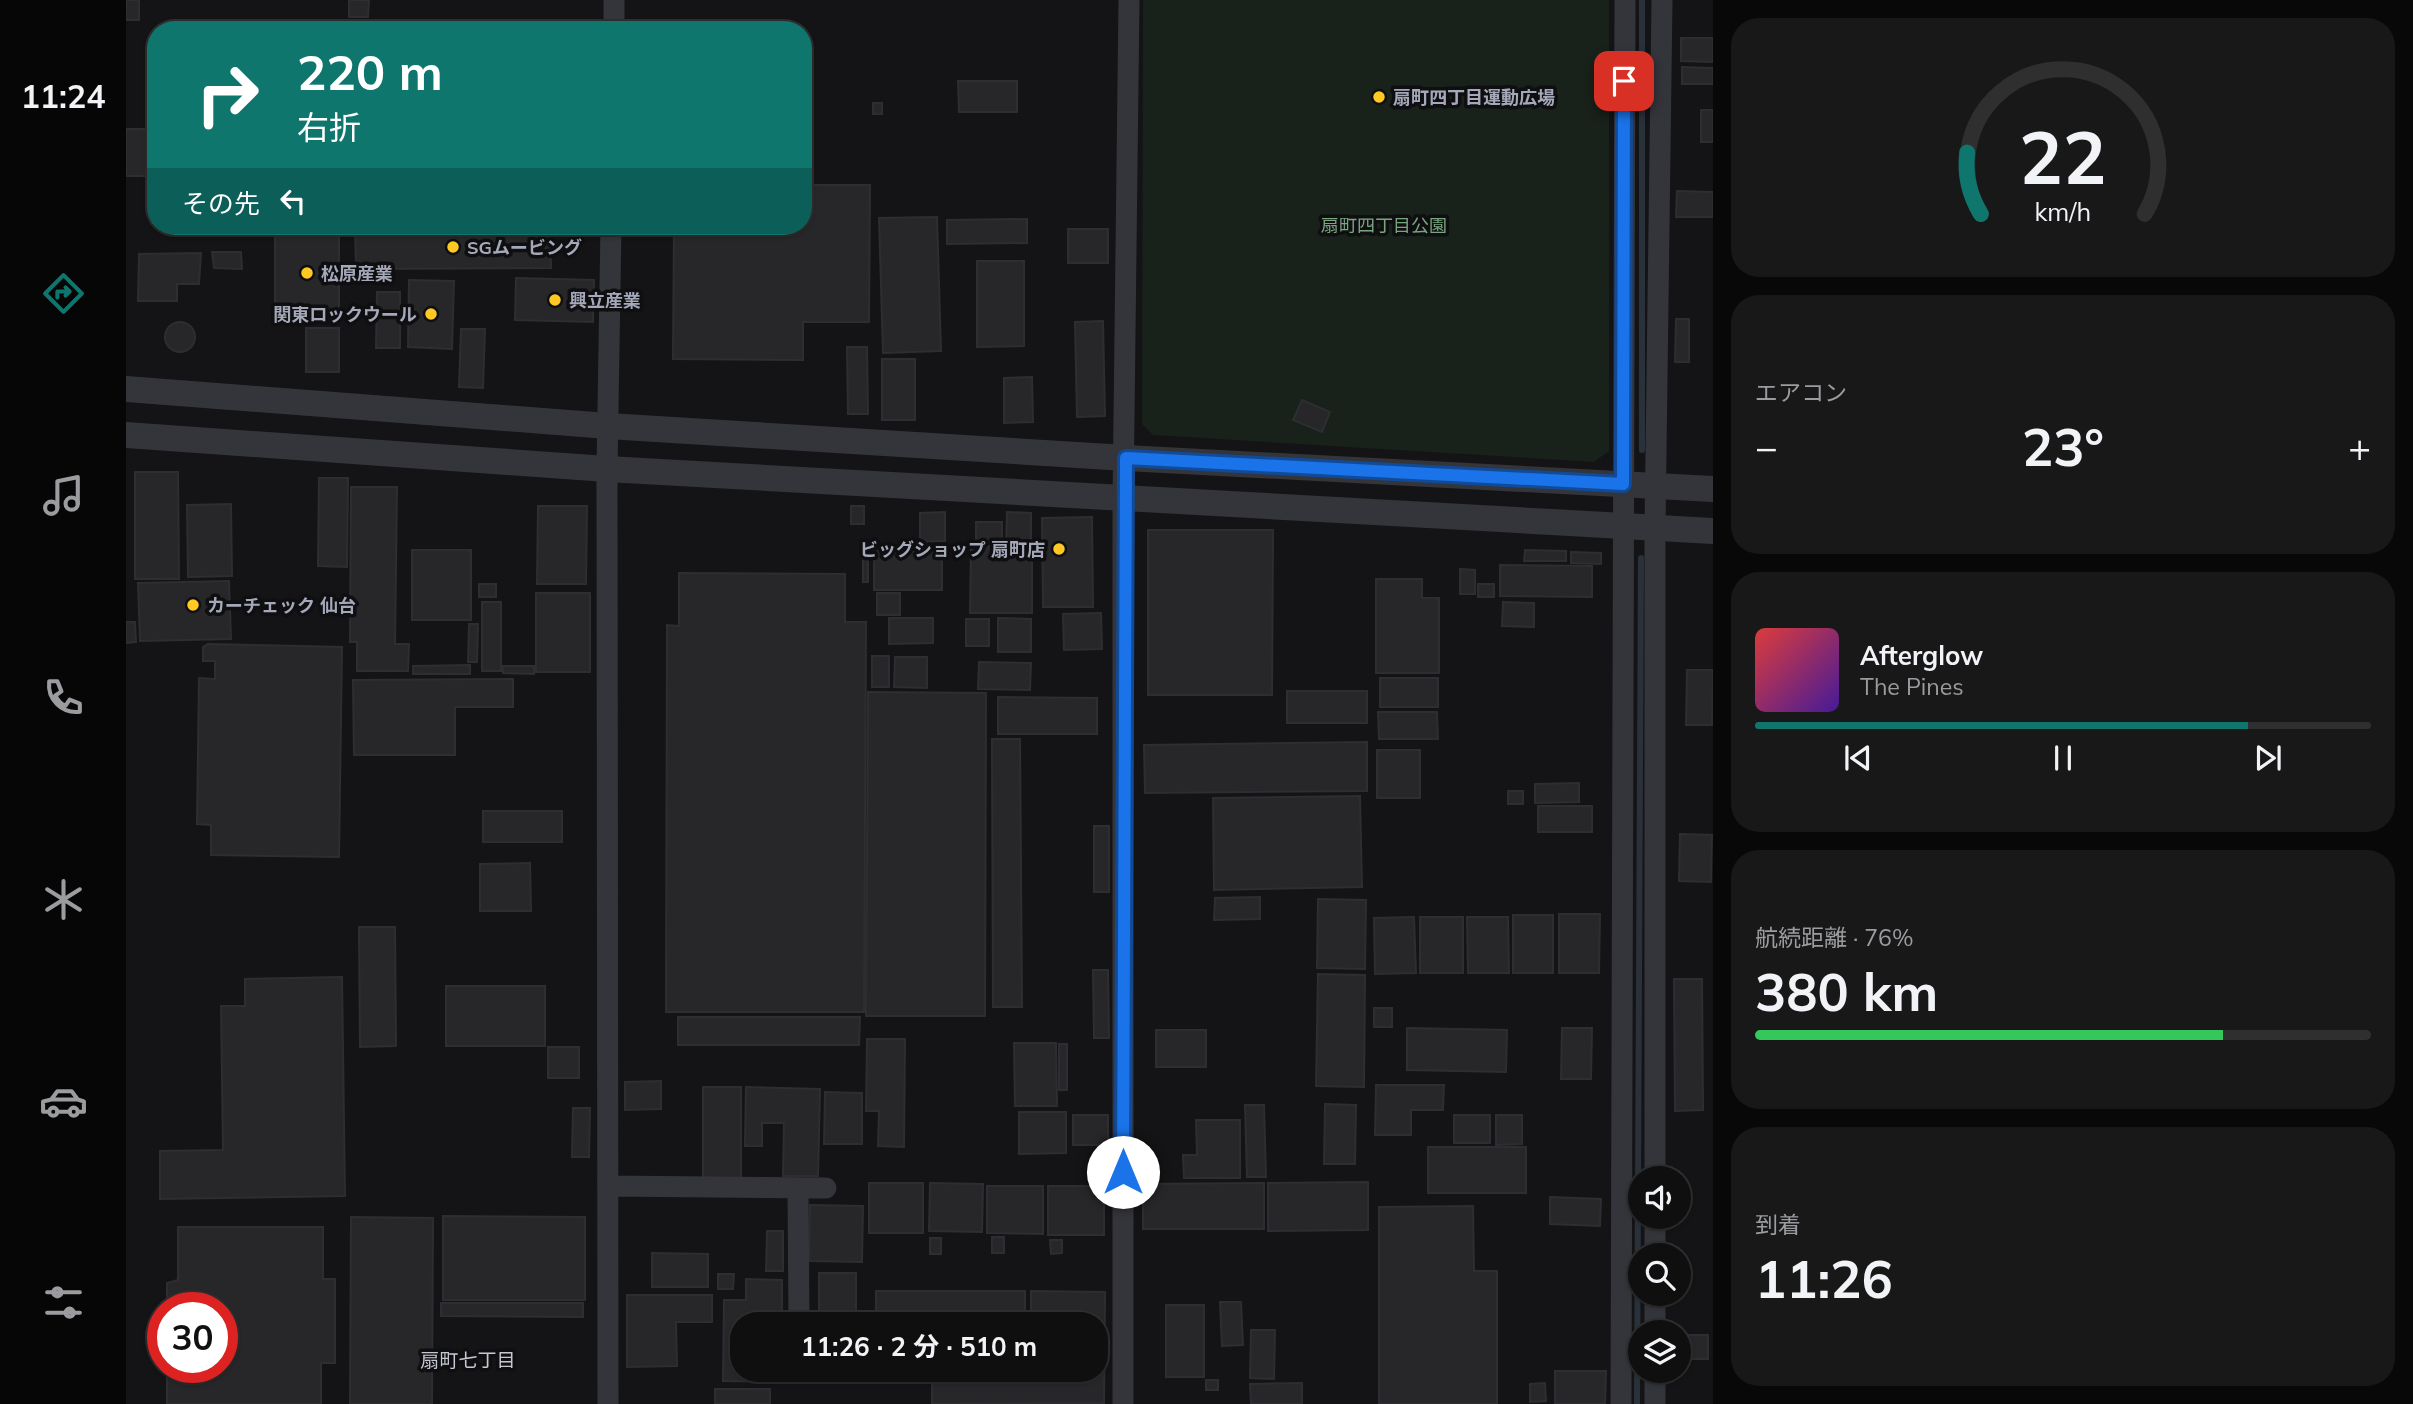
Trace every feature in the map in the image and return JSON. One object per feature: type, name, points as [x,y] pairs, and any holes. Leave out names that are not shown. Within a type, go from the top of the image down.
[{"type":"street","points":[[614,0],[614,21]]},
{"type":"street","points":[[1123,1404],[1123,500],[1126,458],[1129,0]]},
{"type":"street","points":[[1621,1404],[1625,0]]},
{"type":"street","points":[[1655,1166],[1655,528],[1662,0]]},
{"type":"street","points":[[608,1404],[607,469],[611,235]]},
{"type":"street","points":[[126,389],[608,426],[1126,458],[1713,489]]},
{"type":"street","points":[[126,435],[607,469],[1713,531]]},
{"type":"street","points":[[609,1186],[826,1188]]},
{"type":"street","points":[[798,1188],[799,1312]]},
{"type":"street","points":[[1655,1383],[1655,1404]]},
{"type":"green space","name":"扇町四丁目公園","points":[[1143,0],[1609,0],[1609,451],[1594,462],[1153,435],[1142,424]]},
{"type":"building","points":[[126,0],[139,0],[139,20],[126,20]]},
{"type":"building","points":[[349,0],[369,0],[368,17],[349,17]]},
{"type":"building","points":[[1681,38],[1713,38],[1713,62],[1681,61]]},
{"type":"building","points":[[1682,67],[1713,68],[1713,84],[1682,84]]},
{"type":"building","points":[[958,81],[1017,81],[1017,112],[959,112]]},
{"type":"building","points":[[873,103],[882,103],[882,114],[873,114]]},
{"type":"building","points":[[1701,110],[1713,110],[1713,142],[1701,142]]},
{"type":"building","points":[[126,129],[147,129],[147,176],[126,176]]},
{"type":"building","points":[[812,185],[870,185],[869,322],[803,322],[803,360],[673,359],[674,235],[812,235]]},
{"type":"building","points":[[1677,191],[1713,192],[1713,217],[1676,217]]},
{"type":"building","points":[[937,217],[941,351],[883,353],[879,218]]},
{"type":"building","points":[[1027,219],[1027,243],[947,244],[947,220]]},
{"type":"building","points":[[1068,229],[1108,229],[1108,263],[1068,263]]},
{"type":"building","name":"松原産業","points":[[275,235],[339,235],[339,320],[275,320]]},
{"type":"building","name":"SGムービング","points":[[355,235],[550,235],[551,268],[356,269]]},
{"type":"building","points":[[212,252],[241,252],[242,269],[214,268]]},
{"type":"building","points":[[201,253],[199,284],[177,284],[177,301],[138,301],[139,254]]},
{"type":"building","points":[[977,261],[1024,261],[1024,346],[977,347]]},
{"type":"building","name":"興立産業","points":[[516,278],[594,280],[593,322],[515,320]]},
{"type":"building","name":"関東ロックウール","points":[[409,280],[454,281],[452,349],[408,347]]},
{"type":"building","points":[[377,292],[400,292],[400,348],[376,348]]},
{"type":"building","points":[[1676,319],[1689,319],[1689,362],[1675,362]]},
{"type":"building","points":[[1103,321],[1105,416],[1077,417],[1075,322]]},
{"type":"building","points":[[180,322],[186,323],[194,331],[194,343],[186,351],[180,352],[174,351],[166,343],[165,337],[166,331],[174,323]]},
{"type":"building","points":[[306,328],[339,328],[339,372],[306,372]]},
{"type":"building","points":[[461,329],[485,329],[483,388],[459,387]]},
{"type":"building","points":[[847,347],[867,347],[868,414],[848,414]]},
{"type":"building","points":[[882,359],[915,359],[915,420],[882,420]]},
{"type":"building","points":[[1032,377],[1033,422],[1004,423],[1004,378]]},
{"type":"building","points":[[1302,400],[1330,412],[1322,432],[1293,420]]},
{"type":"building","points":[[135,472],[178,472],[179,579],[135,579]]},
{"type":"building","points":[[319,478],[348,478],[347,567],[318,566]]},
{"type":"building","points":[[351,487],[397,487],[395,644],[409,644],[408,671],[357,671],[357,642],[350,642]]},
{"type":"building","points":[[231,504],[232,576],[188,577],[187,505]]},
{"type":"building","points":[[538,506],[587,506],[586,584],[537,584]]},
{"type":"building","points":[[851,506],[864,506],[864,524],[851,524]]},
{"type":"building","points":[[945,512],[945,541],[920,542],[920,513]]},
{"type":"building","points":[[1007,512],[1031,513],[1031,545],[1006,545]]},
{"type":"building","points":[[1092,517],[1093,607],[1043,607],[1042,518]]},
{"type":"building","points":[[976,522],[1002,522],[1002,542],[976,542]]},
{"type":"building","points":[[1148,530],[1273,530],[1272,695],[1148,695]]},
{"type":"building","points":[[971,546],[1032,546],[1032,613],[970,613]]},
{"type":"building","points":[[412,550],[471,550],[471,620],[412,620]]},
{"type":"building","points":[[1525,550],[1566,551],[1566,561],[1524,561]]},
{"type":"building","points":[[874,551],[942,552],[942,590],[874,590]]},
{"type":"building","points":[[863,552],[868,552],[868,582],[863,582]]},
{"type":"building","points":[[1571,552],[1601,553],[1601,564],[1571,563]]},
{"type":"building","points":[[1500,565],[1592,566],[1592,597],[1500,596]]},
{"type":"building","points":[[1460,569],[1475,570],[1475,594],[1460,594]]},
{"type":"building","points":[[679,573],[845,574],[845,622],[866,622],[864,1012],[666,1012],[667,625],[679,626]]},
{"type":"building","points":[[1376,579],[1422,579],[1422,598],[1439,598],[1439,673],[1376,673]]},
{"type":"building","points":[[229,581],[231,639],[140,641],[138,583]]},
{"type":"building","points":[[479,584],[496,584],[496,597],[479,597]]},
{"type":"building","points":[[1478,584],[1494,584],[1494,597],[1478,597]]},
{"type":"building","points":[[536,593],[590,593],[590,672],[536,672]]},
{"type":"building","points":[[877,593],[900,593],[900,615],[877,615]]},
{"type":"building","points":[[482,602],[501,602],[501,671],[482,671]]},
{"type":"building","points":[[1503,602],[1534,603],[1534,627],[1502,626]]},
{"type":"building","points":[[1101,613],[1102,649],[1064,650],[1063,614]]},
{"type":"building","points":[[889,618],[933,618],[933,643],[889,644]]},
{"type":"building","points":[[998,618],[1031,619],[1031,652],[998,652]]},
{"type":"building","points":[[966,619],[989,619],[989,646],[966,646]]},
{"type":"building","points":[[126,622],[135,622],[136,642],[126,643]]},
{"type":"building","points":[[469,624],[478,624],[477,662],[468,662]]},
{"type":"building","points":[[208,644],[342,647],[339,857],[211,855],[211,825],[197,824],[199,678],[215,679],[215,661],[203,661],[203,647]]},
{"type":"building","points":[[872,656],[889,656],[889,687],[872,687]]},
{"type":"building","points":[[895,657],[927,657],[927,688],[894,687]]},
{"type":"building","points":[[979,662],[1031,663],[1030,690],[978,689]]},
{"type":"building","points":[[470,665],[470,674],[413,674],[413,666]]},
{"type":"building","points":[[503,666],[534,666],[534,674],[503,673]]},
{"type":"building","points":[[1687,670],[1713,670],[1712,725],[1686,725]]},
{"type":"building","points":[[1380,678],[1438,678],[1438,707],[1380,707]]},
{"type":"building","points":[[513,679],[513,707],[455,707],[455,755],[354,755],[353,680]]},
{"type":"building","points":[[1287,691],[1367,691],[1367,723],[1287,723]]},
{"type":"building","points":[[868,692],[986,693],[985,1016],[866,1016]]},
{"type":"building","points":[[998,697],[1097,698],[1097,734],[998,734]]},
{"type":"building","points":[[1378,712],[1437,712],[1438,739],[1379,739]]},
{"type":"building","points":[[992,739],[1020,739],[1022,1007],[993,1007]]},
{"type":"building","points":[[1367,742],[1367,791],[1145,793],[1144,745]]},
{"type":"building","points":[[1377,750],[1420,750],[1420,798],[1377,798]]},
{"type":"building","points":[[1579,783],[1579,802],[1535,803],[1535,784]]},
{"type":"building","points":[[1508,791],[1523,791],[1523,804],[1508,804]]},
{"type":"building","points":[[1360,796],[1362,887],[1214,890],[1213,798]]},
{"type":"building","points":[[1538,806],[1592,806],[1592,832],[1538,832]]},
{"type":"building","points":[[483,811],[562,811],[562,842],[483,842]]},
{"type":"building","points":[[1094,826],[1109,826],[1109,892],[1094,892]]},
{"type":"building","points":[[1680,834],[1712,835],[1711,882],[1679,881]]},
{"type":"building","points":[[530,863],[531,911],[480,911],[480,864]]},
{"type":"building","points":[[1260,897],[1260,919],[1214,920],[1215,898]]},
{"type":"building","points":[[1318,899],[1366,900],[1365,969],[1317,968]]},
{"type":"building","points":[[1559,914],[1600,914],[1599,973],[1559,973]]},
{"type":"building","points":[[1513,915],[1553,915],[1553,973],[1513,973]]},
{"type":"building","points":[[1414,917],[1416,973],[1375,974],[1374,918]]},
{"type":"building","points":[[1420,917],[1463,917],[1463,973],[1420,973]]},
{"type":"building","points":[[1467,917],[1508,917],[1509,973],[1468,973]]},
{"type":"building","points":[[359,927],[395,927],[396,1046],[360,1047]]},
{"type":"building","points":[[1093,970],[1108,970],[1109,1038],[1094,1038]]},
{"type":"building","points":[[1318,974],[1365,975],[1364,1087],[1316,1086]]},
{"type":"building","points":[[342,977],[345,1196],[160,1199],[160,1151],[223,1150],[221,1006],[245,1006],[245,979]]},
{"type":"building","points":[[1674,979],[1702,979],[1703,1110],[1675,1111]]},
{"type":"building","points":[[446,986],[545,986],[545,1046],[446,1046]]},
{"type":"building","points":[[1374,1008],[1392,1008],[1392,1027],[1374,1027]]},
{"type":"building","points":[[678,1017],[860,1017],[859,1045],[678,1045]]},
{"type":"building","points":[[1407,1028],[1507,1030],[1506,1072],[1407,1070]]},
{"type":"building","points":[[1562,1028],[1592,1028],[1591,1079],[1561,1079]]},
{"type":"building","points":[[1156,1030],[1206,1030],[1206,1067],[1156,1067]]},
{"type":"building","points":[[867,1039],[905,1039],[904,1147],[878,1146],[879,1111],[866,1111]]},
{"type":"building","points":[[1014,1043],[1056,1043],[1057,1106],[1015,1106]]},
{"type":"building","points":[[1059,1044],[1067,1044],[1067,1090],[1059,1090]]},
{"type":"building","points":[[548,1047],[579,1047],[579,1078],[548,1078]]},
{"type":"building","points":[[661,1081],[661,1109],[625,1110],[625,1082]]},
{"type":"building","points":[[1376,1085],[1444,1085],[1443,1110],[1411,1110],[1411,1135],[1375,1135]]},
{"type":"building","points":[[703,1087],[741,1087],[741,1179],[703,1179]]},
{"type":"building","points":[[746,1087],[820,1089],[818,1176],[783,1176],[784,1123],[762,1123],[762,1146],[745,1146]]},
{"type":"building","points":[[825,1092],[862,1093],[862,1144],[824,1144]]},
{"type":"building","points":[[1325,1104],[1356,1105],[1355,1164],[1324,1164]]},
{"type":"building","points":[[1245,1105],[1264,1105],[1266,1177],[1247,1177]]},
{"type":"building","points":[[573,1108],[590,1108],[589,1157],[572,1157]]},
{"type":"building","points":[[1019,1112],[1066,1112],[1066,1153],[1019,1154]]},
{"type":"building","points":[[1073,1115],[1108,1115],[1108,1145],[1073,1145]]},
{"type":"building","points":[[1454,1115],[1490,1115],[1490,1143],[1454,1143]]},
{"type":"building","points":[[1496,1115],[1522,1115],[1522,1144],[1496,1145]]},
{"type":"building","points":[[1196,1120],[1240,1120],[1240,1178],[1184,1178],[1183,1155],[1197,1155]]},
{"type":"building","points":[[1428,1147],[1526,1147],[1526,1193],[1428,1193]]},
{"type":"building","points":[[1368,1182],[1368,1230],[1268,1231],[1268,1183]]},
{"type":"building","points":[[869,1183],[923,1183],[923,1233],[869,1233]]},
{"type":"building","points":[[930,1183],[983,1184],[982,1232],[929,1231]]},
{"type":"building","points":[[1264,1183],[1264,1229],[1143,1229],[1143,1184]]},
{"type":"building","points":[[987,1186],[1043,1186],[1043,1234],[987,1233]]},
{"type":"building","points":[[1048,1186],[1104,1186],[1104,1235],[1048,1235]]},
{"type":"building","points":[[1550,1197],[1601,1199],[1600,1226],[1550,1224]]},
{"type":"building","points":[[810,1205],[863,1206],[862,1262],[809,1261]]},
{"type":"building","points":[[1473,1206],[1474,1271],[1497,1271],[1497,1404],[1379,1404],[1379,1207]]},
{"type":"building","points":[[443,1216],[585,1217],[585,1300],[443,1300]]},
{"type":"building","points":[[351,1217],[433,1218],[432,1404],[350,1404]]},
{"type":"building","points":[[178,1227],[323,1227],[323,1279],[335,1279],[335,1363],[321,1363],[321,1404],[167,1404],[167,1383],[238,1383],[238,1292],[167,1292],[167,1283],[178,1280]]},
{"type":"building","points":[[767,1231],[783,1231],[783,1271],[766,1271]]},
{"type":"building","points":[[992,1237],[1004,1237],[1004,1253],[992,1253]]},
{"type":"building","points":[[930,1238],[941,1238],[941,1254],[930,1254]]},
{"type":"building","points":[[1050,1240],[1062,1240],[1062,1253],[1051,1254]]},
{"type":"building","points":[[652,1253],[708,1254],[708,1287],[652,1287]]},
{"type":"building","points":[[819,1273],[856,1273],[856,1312],[819,1312]]},
{"type":"building","points":[[718,1274],[734,1274],[733,1289],[718,1289]]},
{"type":"building","points":[[746,1279],[782,1280],[782,1312],[730,1312],[730,1381],[723,1381],[724,1300],[746,1300]]},
{"type":"building","points":[[876,1291],[1025,1291],[1025,1312],[876,1312]]},
{"type":"building","points":[[1031,1291],[1105,1292],[1105,1312],[1031,1312]]},
{"type":"building","points":[[627,1295],[712,1295],[712,1322],[676,1322],[677,1366],[627,1367]]},
{"type":"building","points":[[1220,1302],[1241,1302],[1243,1345],[1222,1346]]},
{"type":"building","points":[[441,1303],[583,1303],[583,1317],[441,1316]]},
{"type":"building","points":[[1166,1305],[1204,1305],[1204,1377],[1166,1377]]},
{"type":"building","points":[[1251,1330],[1275,1330],[1274,1379],[1250,1378]]},
{"type":"building","points":[[1691,1335],[1708,1335],[1708,1359],[1691,1359]]},
{"type":"building","points":[[1555,1371],[1606,1371],[1605,1404],[1555,1404]]},
{"type":"building","points":[[1206,1380],[1218,1380],[1218,1390],[1206,1390]]},
{"type":"building","points":[[932,1382],[1104,1382],[1104,1403],[932,1404]]},
{"type":"building","points":[[1302,1383],[1302,1404],[1251,1404],[1250,1384]]},
{"type":"building","points":[[1545,1383],[1546,1401],[1530,1402],[1530,1384]]},
{"type":"building","points":[[715,1389],[770,1389],[770,1404],[715,1404]]},
{"type":"waterway","points":[[1642,0],[1642,450]]},
{"type":"waterway","points":[[1637,1404],[1641,558]]},
{"type":"place","name":"扇町四丁目運動広場","points":[[1379,97]]},
{"type":"place","name":"SGムービング","points":[[453,247]]},
{"type":"place","name":"松原産業","points":[[307,273]]},
{"type":"place","name":"興立産業","points":[[555,300]]},
{"type":"place","name":"関東ロックウール","points":[[431,314]]},
{"type":"place","name":"ビッグショップ 扇町店","points":[[1059,549]]},
{"type":"place","name":"カーチェック 仙台","points":[[193,605]]},
{"type":"district","name":"扇町七丁目","points":[[468,1360]]},
{"type":"route","points":[[1123,1172],[1123,500],[1126,458],[1623,484],[1624,81]]}]
